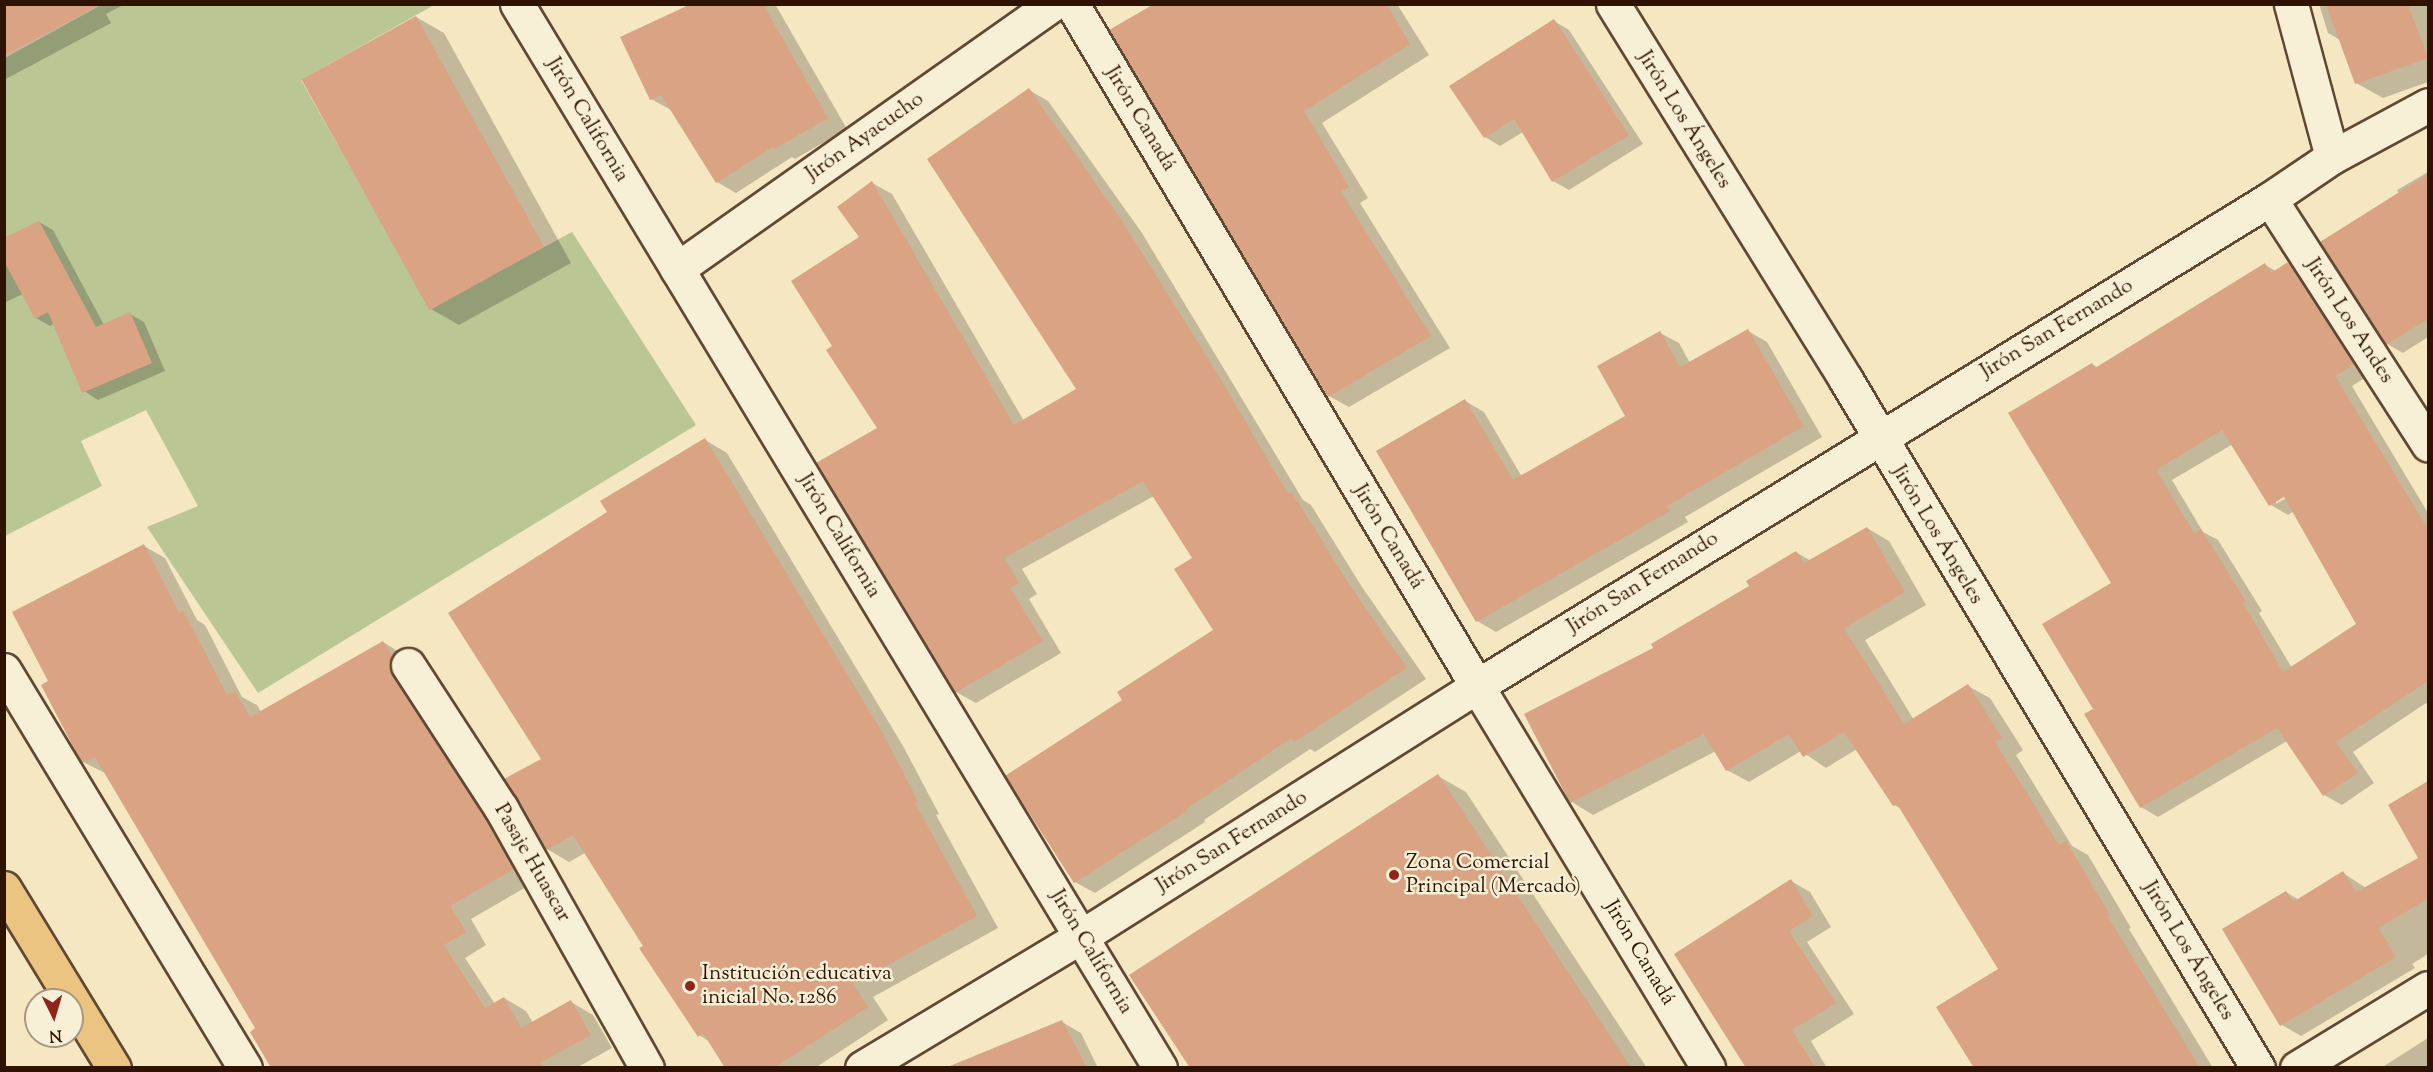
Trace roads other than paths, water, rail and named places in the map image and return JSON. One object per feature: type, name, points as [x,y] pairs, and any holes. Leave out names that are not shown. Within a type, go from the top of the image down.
[{"type":"highway","points":[[4,888],[114,1068]]},
{"type":"street","name":"Jirón California","points":[[517,4],[1160,1068]]},
{"type":"street","name":"Jirón Ayacucho","points":[[677,269],[1053,4]]},
{"type":"street","name":"Jirón Canadá","points":[[1072,4],[1477,686],[1708,1068]]},
{"type":"street","name":"Jirón Los Ángeles","points":[[1613,4],[1846,380],[1878,437],[2258,1068]]},
{"type":"street","points":[[2291,4],[2332,157]]},
{"type":"street","name":"Jirón San Fernando","points":[[862,1068],[1082,936],[1477,686],[1878,437],[2270,199],[2332,157],[2428,105]]},
{"type":"street","name":"Jirón Los Andes","points":[[2270,199],[2428,444]]},
{"type":"street","name":"Pasaje Huascar","points":[[408,665],[501,808],[647,1068]]},
{"type":"street","points":[[4,670],[245,1068]]},
{"type":"street","points":[[2297,1068],[2428,988]]},
{"type":"place","name":"Zona Comercial Principal (Mercado)","points":[[1394,875]]},
{"type":"place","name":"Institución educativa inicial No. 1286","points":[[690,986]]}]
